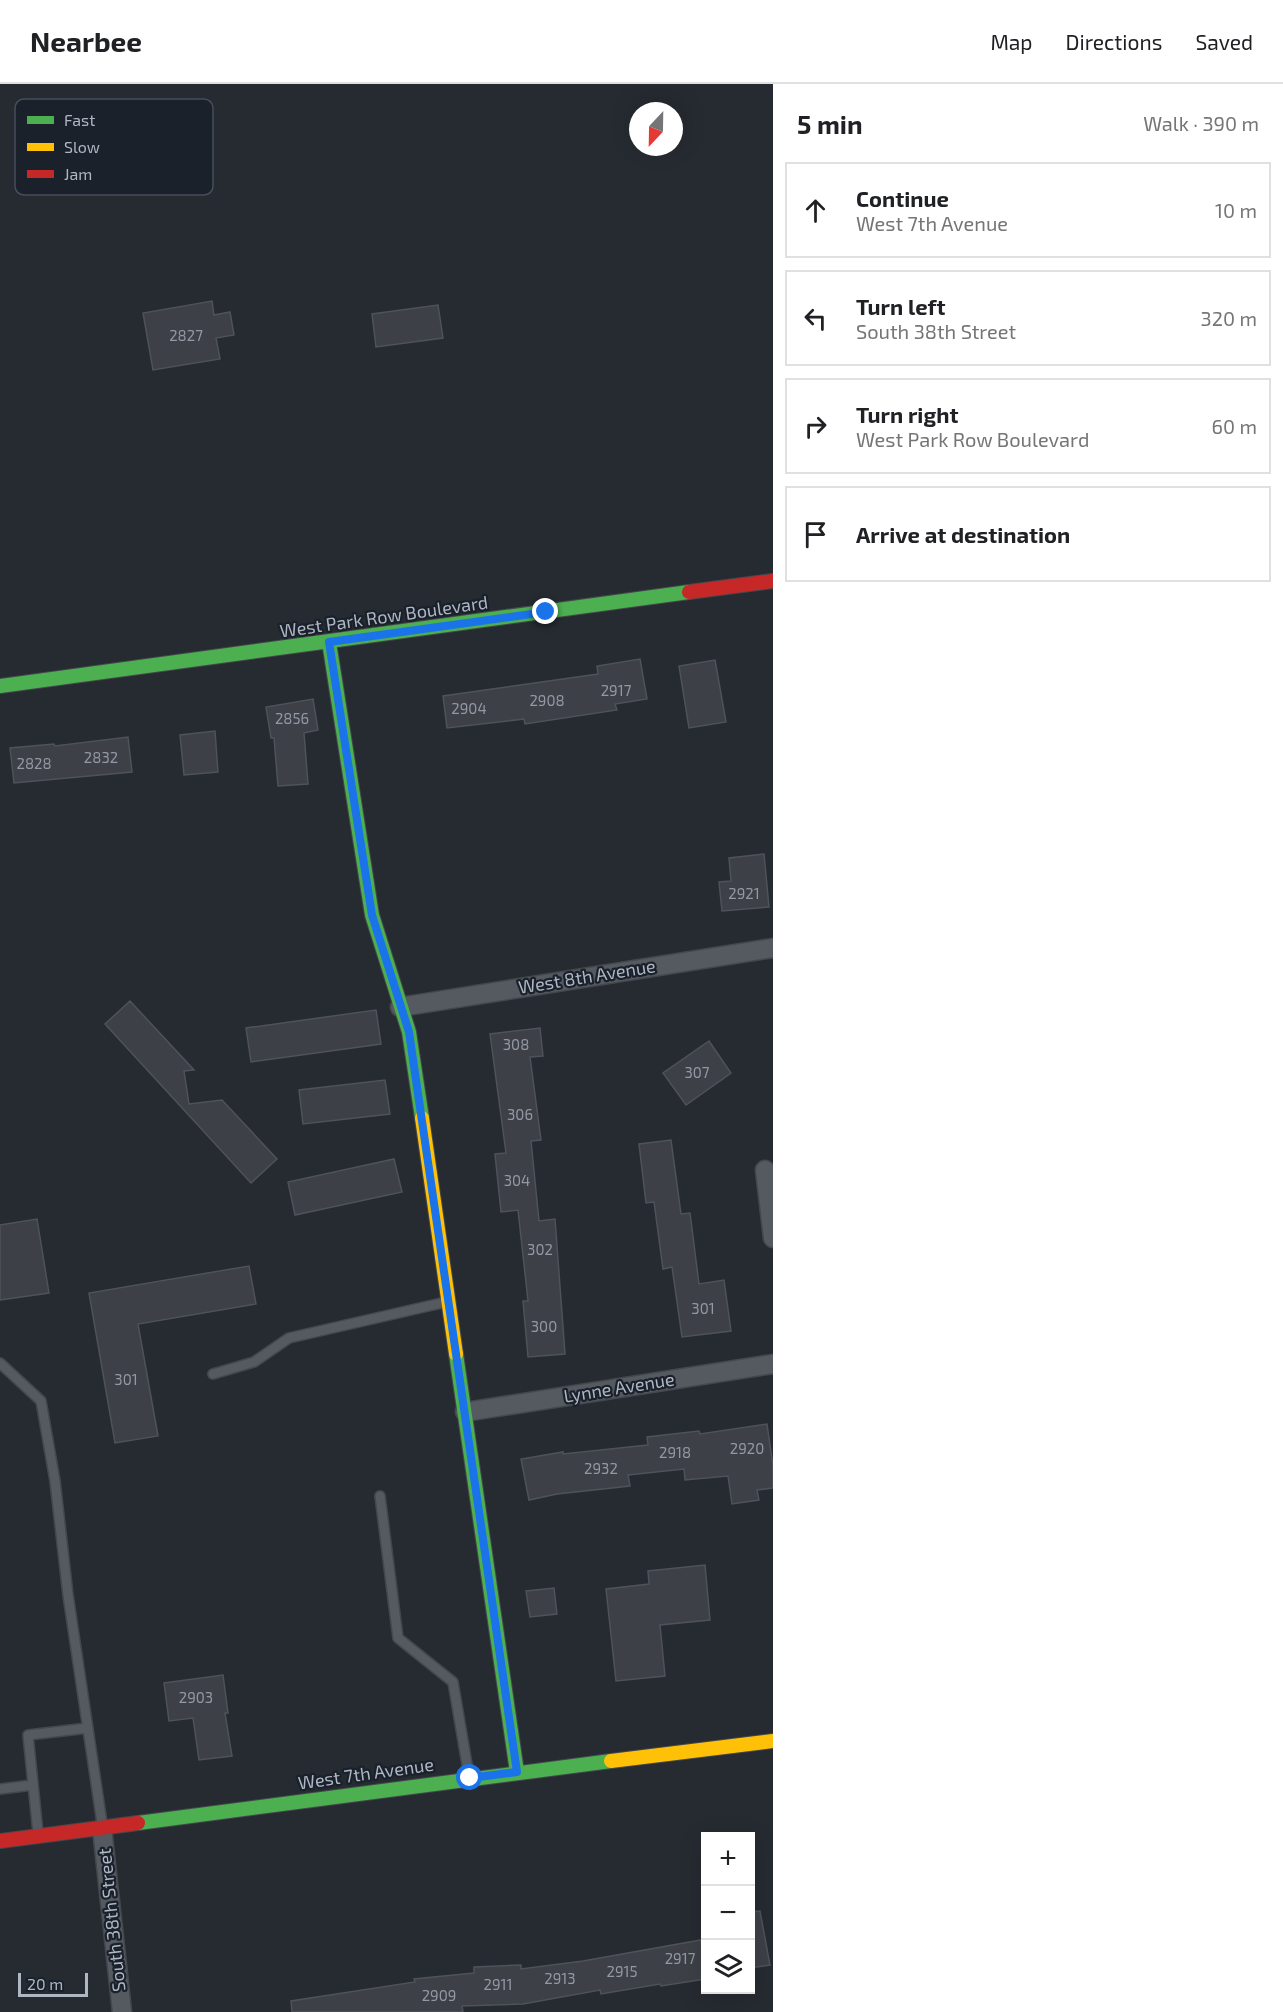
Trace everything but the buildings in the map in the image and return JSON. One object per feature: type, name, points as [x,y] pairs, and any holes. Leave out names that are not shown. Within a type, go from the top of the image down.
[{"type":"street","name":"West Park Row Boulevard","points":[[0,686],[773,581]]},
{"type":"street","points":[[329,642],[372,915],[409,1032],[517,1772]]},
{"type":"street","name":"West 8th Avenue","points":[[400,1007],[773,948]]},
{"type":"street","points":[[765,1170],[773,1238]]},
{"type":"street","name":"Lynne Avenue","points":[[465,1412],[773,1364]]},
{"type":"street","name":"West 7th Avenue","points":[[0,1841],[470,1778],[773,1741]]},
{"type":"street","name":"South 38th Street","points":[[102,1828],[122,2012]]},
{"type":"lane","points":[[213,1374],[255,1362],[290,1338],[448,1301]]},
{"type":"lane","points":[[0,1363],[41,1401],[55,1481],[68,1595],[102,1828]]},
{"type":"lane","points":[[380,1496],[398,1638],[453,1682],[470,1778]]},
{"type":"lane","points":[[39,1837],[28,1734],[88,1728]]},
{"type":"lane","points":[[0,1789],[33,1785]]},
{"type":"traffic: fast","points":[[0,686],[689,592]]},
{"type":"traffic: fast","points":[[329,642],[372,915],[409,1032],[422,1118]]},
{"type":"traffic: fast","points":[[456,1354],[517,1772]]},
{"type":"traffic: fast","points":[[138,1823],[611,1761]]},
{"type":"traffic: slow","points":[[422,1118],[456,1354]]},
{"type":"traffic: slow","points":[[611,1761],[773,1741]]},
{"type":"traffic: jam","points":[[689,592],[773,581]]},
{"type":"traffic: jam","points":[[0,1841],[138,1823]]},
{"type":"route","points":[[470,1778],[517,1772],[409,1032],[372,915],[329,642],[546,612]]}]
